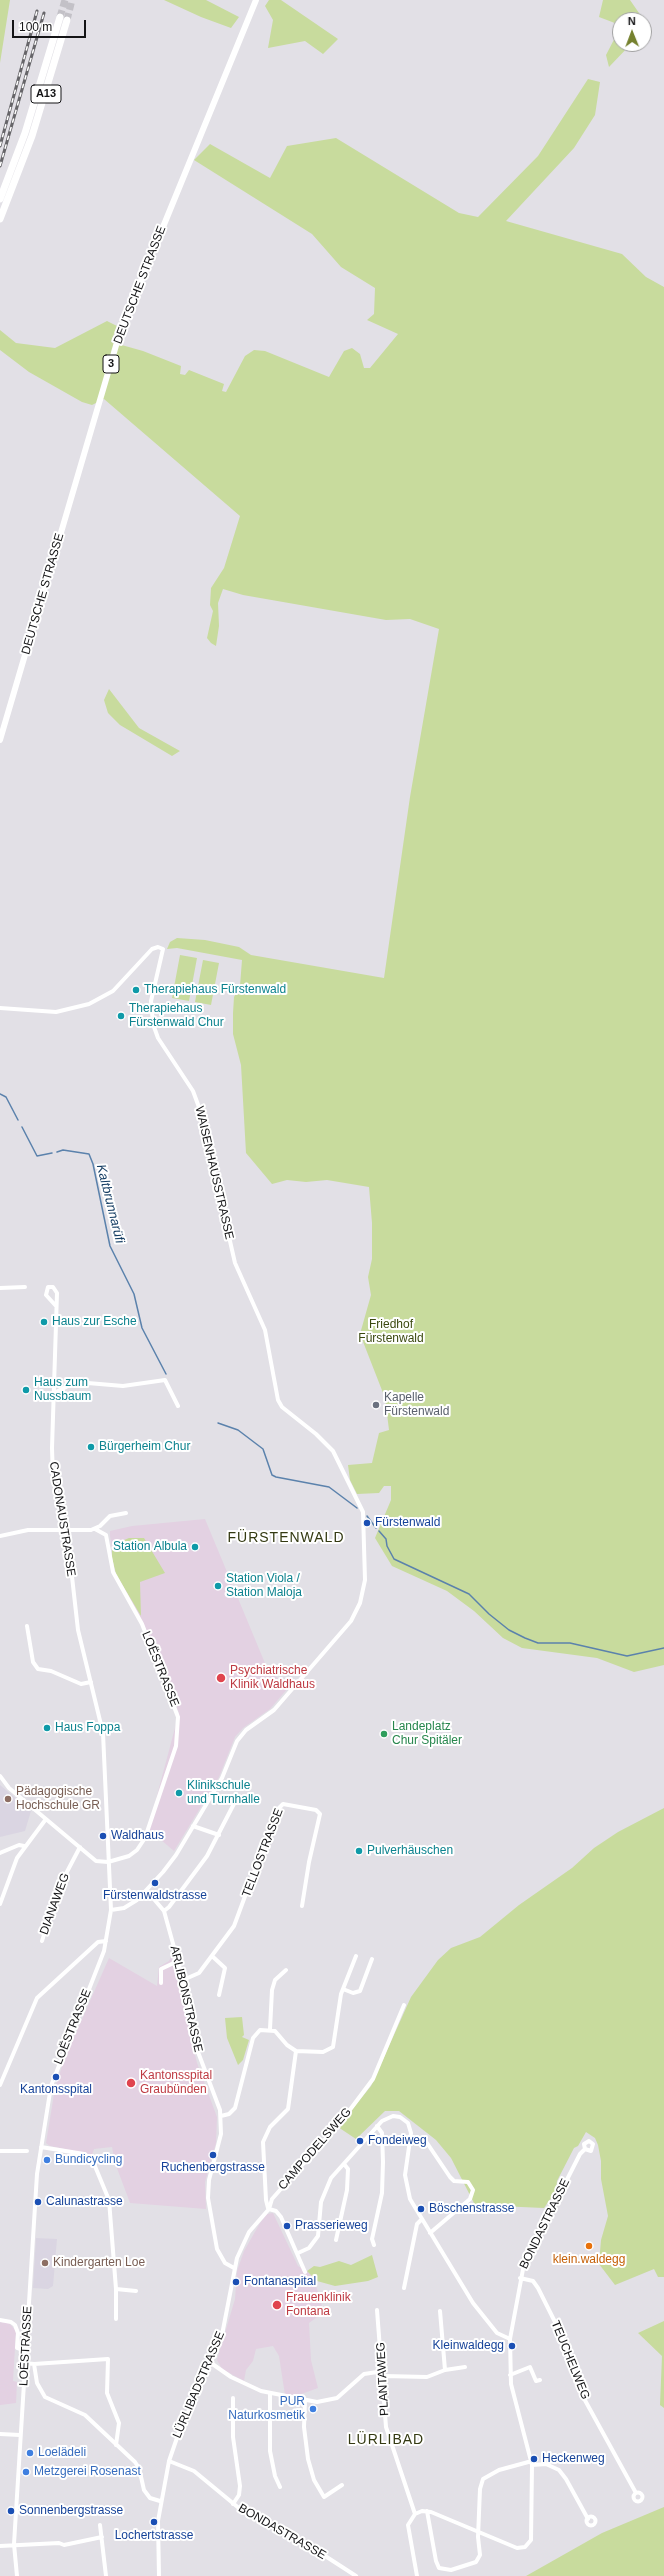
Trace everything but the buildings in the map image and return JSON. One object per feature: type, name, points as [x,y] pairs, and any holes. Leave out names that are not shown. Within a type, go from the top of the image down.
[{"type":"highway","name":"A13","points":[[0,199],[25,133],[64,18],[32,136],[0,219]]},
{"type":"main road","name":"DEUTSCHE STRASSE","points":[[0,740],[120,332],[256,0]]},
{"type":"street","name":"WAISENHAUSSTRASSE","points":[[0,1008],[56,1012],[89,1004],[114,991],[152,949],[158,947],[163,949],[151,1001],[153,1024],[158,1038],[193,1091],[200,1110],[235,1263],[265,1330],[280,1404],[333,1451],[363,1512],[365,1580],[357,1612],[346,1628],[274,1710],[246,1730],[237,1741],[222,1778],[194,1826]]},
{"type":"street","points":[[0,1288],[25,1287]]},
{"type":"street","name":"CADONAUSTRASSE","points":[[56,1306],[52,1448],[53,1478],[65,1530],[78,1630],[104,1743],[108,1862]]},
{"type":"street","points":[[54,1393],[76,1382],[123,1386],[165,1380],[178,1406]]},
{"type":"street","points":[[0,1536],[28,1530],[95,1529],[110,1516],[126,1513]]},
{"type":"street","name":"LOËSTRASSE","points":[[17,2576],[14,2544],[34,2214],[41,2147],[51,2086],[57,2067],[99,1964],[106,1941],[111,1910],[108,1862],[130,1856],[145,1838],[173,1759],[178,1733],[178,1717],[142,1624],[113,1572],[106,1535],[95,1529]]},
{"type":"street","points":[[27,1626],[32,1662],[38,1669],[51,1672],[81,1684],[91,1682]]},
{"type":"street","points":[[0,1776],[9,1788],[96,1861],[108,1862]]},
{"type":"street","points":[[164,1911],[169,1908],[196,1873],[238,1796]]},
{"type":"street","name":"TELLOSTRASSE","points":[[183,1980],[199,1973],[238,1918],[277,1810],[283,1804],[316,1810],[320,1814],[308,1862],[302,1906]]},
{"type":"street","points":[[0,1904],[10,1871],[24,1846],[46,1819]]},
{"type":"street","points":[[111,1910],[129,1906],[147,1891],[176,1855],[194,1826],[218,1835]]},
{"type":"street","points":[[0,1852],[19,1844],[24,1846]]},
{"type":"street","name":"DIANAWEG","points":[[42,1941],[59,1887],[80,1848]]},
{"type":"street","name":"ARLIBONSTRASSE","points":[[147,1891],[164,1911],[183,1980],[198,2052],[221,2116],[220,2140],[209,2180],[208,2198],[217,2249],[225,2263],[234,2268]]},
{"type":"street","points":[[0,2085],[2,2072],[37,1998],[98,1942],[106,1941]]},
{"type":"street","points":[[212,1956],[225,1968],[219,1995]]},
{"type":"street","points":[[221,2116],[229,2114],[235,2108],[256,2033],[260,2030],[270,2029],[296,2051],[323,2052],[332,2047],[343,1989],[356,1956]]},
{"type":"street","points":[[343,1989],[353,1993],[360,1991],[372,1959]]},
{"type":"street","points":[[161,1983],[161,1969],[178,1961]]},
{"type":"street","points":[[270,2029],[272,1990],[275,1980],[286,1970]]},
{"type":"street","name":"CAMPODELSWEG","points":[[269,2209],[272,2199],[343,2119],[372,2079],[404,2005]]},
{"type":"street","points":[[296,2051],[288,2109],[270,2127],[263,2142],[266,2200],[269,2209],[273,2209],[279,2213],[298,2253],[305,2272]]},
{"type":"street","points":[[298,2253],[309,2248],[318,2236],[321,2202],[325,2188],[344,2164],[384,2119],[393,2116],[405,2120],[410,2126],[411,2133],[406,2185],[410,2199],[473,2303],[497,2333],[510,2339]]},
{"type":"street","points":[[374,2245],[372,2239],[382,2193],[383,2162],[382,2133],[377,2126]]},
{"type":"street","points":[[426,2140],[450,2177],[454,2181],[469,2183],[473,2190],[470,2199],[430,2233]]},
{"type":"street","points":[[41,2147],[88,2155],[96,2166],[109,2200],[116,2289],[116,2319]]},
{"type":"street","name":"BONDASTRASSE","points":[[427,2511],[517,2548],[524,2547],[530,2543],[532,2463],[510,2375],[510,2339],[520,2278],[547,2218],[585,2149]]},
{"type":"street","points":[[0,2151],[27,2151]]},
{"type":"street","points":[[336,2240],[347,2190],[348,2169],[344,2164]]},
{"type":"street","name":"LÜRLIBADSTRASSE","points":[[159,2576],[157,2532],[160,2501],[169,2461],[179,2432],[212,2363],[224,2331],[234,2268],[245,2239],[269,2209]]},
{"type":"street","points":[[404,2288],[417,2224],[422,2219]]},
{"type":"street","name":"TEUCHELWEG","points":[[520,2278],[533,2281],[538,2288],[560,2332],[581,2393],[636,2493]]},
{"type":"street","points":[[116,2289],[136,2291]]},
{"type":"street","name":"PLANTAWEG","points":[[378,2310],[388,2437],[415,2514]]},
{"type":"street","points":[[440,2312],[445,2370]]},
{"type":"street","points":[[0,2320],[11,2322],[15,2325],[18,2332],[17,2348],[25,2351]]},
{"type":"street","points":[[25,2363],[34,2364],[108,2359],[107,2393],[119,2423],[116,2445]]},
{"type":"street","points":[[212,2363],[235,2380],[270,2393],[305,2400],[330,2401],[343,2394],[360,2375],[384,2374],[427,2377],[445,2370],[465,2367]]},
{"type":"street","points":[[34,2364],[36,2383],[45,2397],[81,2412],[140,2468],[144,2490],[150,2498],[160,2501]]},
{"type":"street","points":[[510,2375],[530,2368],[536,2381],[540,2380]]},
{"type":"street","points":[[270,2393],[270,2451],[275,2476],[280,2487]]},
{"type":"street","points":[[232,2504],[240,2490],[233,2437],[233,2398]]},
{"type":"street","points":[[305,2400],[305,2433],[309,2464],[314,2480],[324,2497],[342,2485]]},
{"type":"street","points":[[0,2434],[20,2435]]},
{"type":"street","name":"BONDASTRASSE","points":[[169,2461],[201,2476],[232,2504],[250,2515],[302,2541],[356,2576]]},
{"type":"street","points":[[417,2576],[408,2528],[415,2514],[427,2511],[436,2561],[442,2570],[451,2570],[478,2560],[480,2555],[480,2489],[483,2479],[499,2470],[532,2463],[546,2464],[559,2470],[566,2478],[588,2519]]},
{"type":"street","points":[[100,2525],[106,2576]]},
{"type":"street","points":[[0,2546],[14,2544],[59,2543],[64,2545],[102,2537]]},
{"type":"shaded area","name":"Psychiatrische Klinik Waldhaus","points":[[205,1519],[267,1668],[288,1688],[270,1709],[243,1728],[235,1737],[219,1777],[174,1851],[148,1829],[179,1713],[143,1622],[116,1574],[110,1531],[132,1526]]},
{"type":"shaded area","name":"Pädagogische Hochschule GR","points":[[0,1785],[31,1811],[25,1831],[0,1837]]},
{"type":"shaded area","name":"Kantonsspital Graubünden","points":[[172,1955],[197,2063],[217,2117],[216,2143],[205,2182],[206,2209],[130,2203],[115,2163],[112,2147],[94,2149],[92,2155],[50,2146],[46,2143],[55,2088],[64,2060],[109,1958],[157,1986],[159,1967],[169,1961]]},
{"type":"shaded area","name":"Frauenklinik Fontana","points":[[273,2213],[298,2266],[313,2275],[322,2306],[320,2315],[309,2323],[311,2360],[318,2388],[296,2396],[285,2395],[279,2356],[273,2346],[256,2349],[253,2361],[246,2370],[244,2381],[222,2369],[217,2360],[235,2299],[237,2271],[244,2251],[260,2223],[267,2214]]},
{"type":"shaded area","name":"Kindergarten Loe","points":[[36,2238],[57,2239],[53,2286],[48,2289],[33,2288]]},
{"type":"shaded area","points":[[0,2322],[9,2323],[16,2331],[13,2381],[17,2382],[16,2403],[0,2405]]},
{"type":"green space","points":[[0,0],[10,0],[0,63]]},
{"type":"green space","points":[[164,0],[206,0],[239,17],[231,28],[201,17]]},
{"type":"green space","points":[[269,0],[281,0],[338,39],[323,54],[305,41],[268,48],[273,20],[265,6]]},
{"type":"green space","points":[[603,0],[630,0],[638,12],[612,12],[612,22],[599,17]]},
{"type":"green space","points":[[612,43],[612,52],[623,52],[609,67],[606,55]]},
{"type":"green space","name":"Friedhof Fürstenwald","points":[[588,79],[600,82],[595,115],[574,148],[506,221],[622,254],[646,277],[664,287],[664,1665],[634,1672],[597,1658],[522,1648],[503,1638],[474,1611],[447,1591],[392,1566],[375,1538],[391,1500],[391,1486],[384,1486],[379,1493],[357,1494],[350,1480],[348,1465],[372,1463],[379,1433],[389,1430],[385,1398],[360,1334],[371,1295],[368,1277],[372,1259],[372,1223],[369,1187],[327,1180],[306,1182],[287,1180],[272,1184],[246,1153],[241,1065],[233,1034],[234,997],[240,986],[242,960],[177,948],[167,949],[170,942],[177,938],[205,940],[239,947],[251,955],[384,978],[410,797],[439,629],[410,619],[386,620],[243,595],[223,589],[218,603],[219,626],[216,646],[211,643],[207,638],[213,611],[210,605],[211,588],[224,568],[240,516],[104,399],[92,405],[82,402],[29,372],[0,350],[0,330],[16,343],[55,348],[107,321],[117,326],[111,342],[143,351],[181,366],[180,374],[185,375],[189,370],[224,384],[222,391],[226,392],[245,356],[254,350],[265,351],[329,377],[344,351],[352,348],[360,354],[364,368],[370,368],[398,334],[367,320],[374,314],[375,288],[341,267],[312,234],[194,160],[210,144],[270,178],[287,146],[336,138],[459,213],[478,217],[538,156]]},
{"type":"green space","points":[[109,689],[139,728],[180,751],[172,756],[120,725],[108,713],[104,700]]},
{"type":"green space","points":[[180,955],[197,958],[189,1001],[172,998]]},
{"type":"green space","points":[[203,960],[219,963],[211,1005],[195,1002]]},
{"type":"green space","points":[[129,1538],[144,1538],[165,1573],[140,1582],[141,1616],[116,1574],[112,1558],[112,1548],[115,1544]]},
{"type":"green space","points":[[664,1808],[664,2277],[658,2277],[654,2269],[615,2285],[599,2264],[601,2240],[608,2216],[601,2179],[601,2161],[598,2145],[595,2138],[586,2132],[578,2146],[574,2148],[557,2181],[556,2191],[544,2208],[475,2205],[451,2158],[436,2140],[399,2111],[385,2111],[356,2139],[338,2127],[371,2086],[411,1997],[438,1960],[451,1948],[480,1937],[519,1905],[572,1868],[594,1848],[618,1832]]},
{"type":"green space","points":[[242,2017],[244,2035],[242,2037],[249,2040],[243,2060],[238,2065],[227,2038],[225,2018]]},
{"type":"green space","points":[[372,2255],[378,2277],[368,2281],[335,2286],[317,2281],[307,2271],[314,2266],[320,2267],[339,2261],[351,2265]]},
{"type":"green space","points":[[664,2321],[664,2408],[660,2405],[662,2356],[638,2333]]},
{"type":"green space","points":[[664,2507],[664,2576],[526,2576],[602,2533]]},
{"type":"waterway","name":"Kaltbrunnarüfi","points":[[0,1094],[6,1097],[18,1120]]},
{"type":"waterway","name":"Kaltbrunnarüfi","points":[[22,1127],[37,1156],[52,1153]]},
{"type":"waterway","name":"Kaltbrunnarüfi","points":[[57,1152],[63,1150],[89,1154],[93,1164],[110,1246],[134,1294],[142,1328],[166,1374]]},
{"type":"waterway","name":"Kaltbrunnarüfi","points":[[218,1423],[238,1430],[263,1449],[272,1475],[329,1487],[357,1508]]},
{"type":"waterway","name":"Kaltbrunnarüfi","points":[[367,1516],[376,1528]]},
{"type":"waterway","name":"Kaltbrunnarüfi","points":[[379,1531],[386,1539],[387,1546],[394,1559],[469,1594],[489,1614],[509,1630],[525,1638],[538,1643],[570,1643],[627,1656],[664,1648]]},
{"type":"tunnel","points":[[60,17],[65,0]]},
{"type":"tunnel","points":[[67,20],[72,0]]},
{"type":"railway","points":[[0,146],[37,11]]},
{"type":"railway","points":[[0,166],[44,13]]},
{"type":"place","name":"Therapiehaus Fürstenwald","points":[[136,990]]},
{"type":"place","name":"Therapiehaus Fürstenwald Chur","points":[[121,1016]]},
{"type":"place","name":"Haus zur Esche","points":[[44,1322]]},
{"type":"place","name":"Haus zum Nussbaum","points":[[26,1390]]},
{"type":"place","name":"Kapelle Fürstenwald","points":[[376,1405]]},
{"type":"place","name":"Bürgerheim Chur","points":[[91,1447]]},
{"type":"place","name":"Fürstenwald","points":[[367,1523]]},
{"type":"place","name":"Station Albula","points":[[195,1547]]},
{"type":"place","name":"Station Viola / Station Maloja","points":[[218,1586]]},
{"type":"place","name":"Psychiatrische Klinik Waldhaus","points":[[221,1678]]},
{"type":"place","name":"Haus Foppa","points":[[47,1728]]},
{"type":"place","name":"Landeplatz Chur Spitäler","points":[[384,1734]]},
{"type":"place","name":"Klinikschule und Turnhalle","points":[[179,1793]]},
{"type":"place","name":"Pädagogische Hochschule GR","points":[[8,1799]]},
{"type":"place","name":"Waldhaus","points":[[103,1836]]},
{"type":"place","name":"Pulverhäuschen","points":[[359,1851]]},
{"type":"place","name":"Fürstenwaldstrasse","points":[[155,1883]]},
{"type":"place","name":"Kantonsspital","points":[[56,2077]]},
{"type":"place","name":"Kantonsspital Graubünden","points":[[131,2083]]},
{"type":"place","name":"Fondeiweg","points":[[360,2141]]},
{"type":"place","name":"Ruchenbergstrasse","points":[[213,2155]]},
{"type":"place","name":"Bundicycling","points":[[47,2160]]},
{"type":"place","name":"Calunastrasse","points":[[38,2202]]},
{"type":"place","name":"Böschenstrasse","points":[[421,2209]]},
{"type":"place","name":"Prasserieweg","points":[[287,2226]]},
{"type":"place","name":"klein.waldegg","points":[[589,2246]]},
{"type":"place","name":"Kindergarten Loe","points":[[45,2263]]},
{"type":"place","name":"Fontanaspital","points":[[236,2282]]},
{"type":"place","name":"Frauenklinik Fontana","points":[[277,2305]]},
{"type":"place","name":"Kleinwaldegg","points":[[512,2346]]},
{"type":"place","name":"PUR Naturkosmetik","points":[[313,2409]]},
{"type":"place","name":"Loelädeli","points":[[30,2453]]},
{"type":"place","name":"Heckenweg","points":[[534,2459]]},
{"type":"place","name":"Metzgerei Rosenast","points":[[26,2472]]},
{"type":"place","name":"Sonnenbergstrasse","points":[[11,2511]]},
{"type":"place","name":"Lochertstrasse","points":[[154,2522]]},
{"type":"district","name":"FÜRSTENWALD","points":[[286,1538]]},
{"type":"district","name":"LÜRLIBAD","points":[[386,2440]]}]
